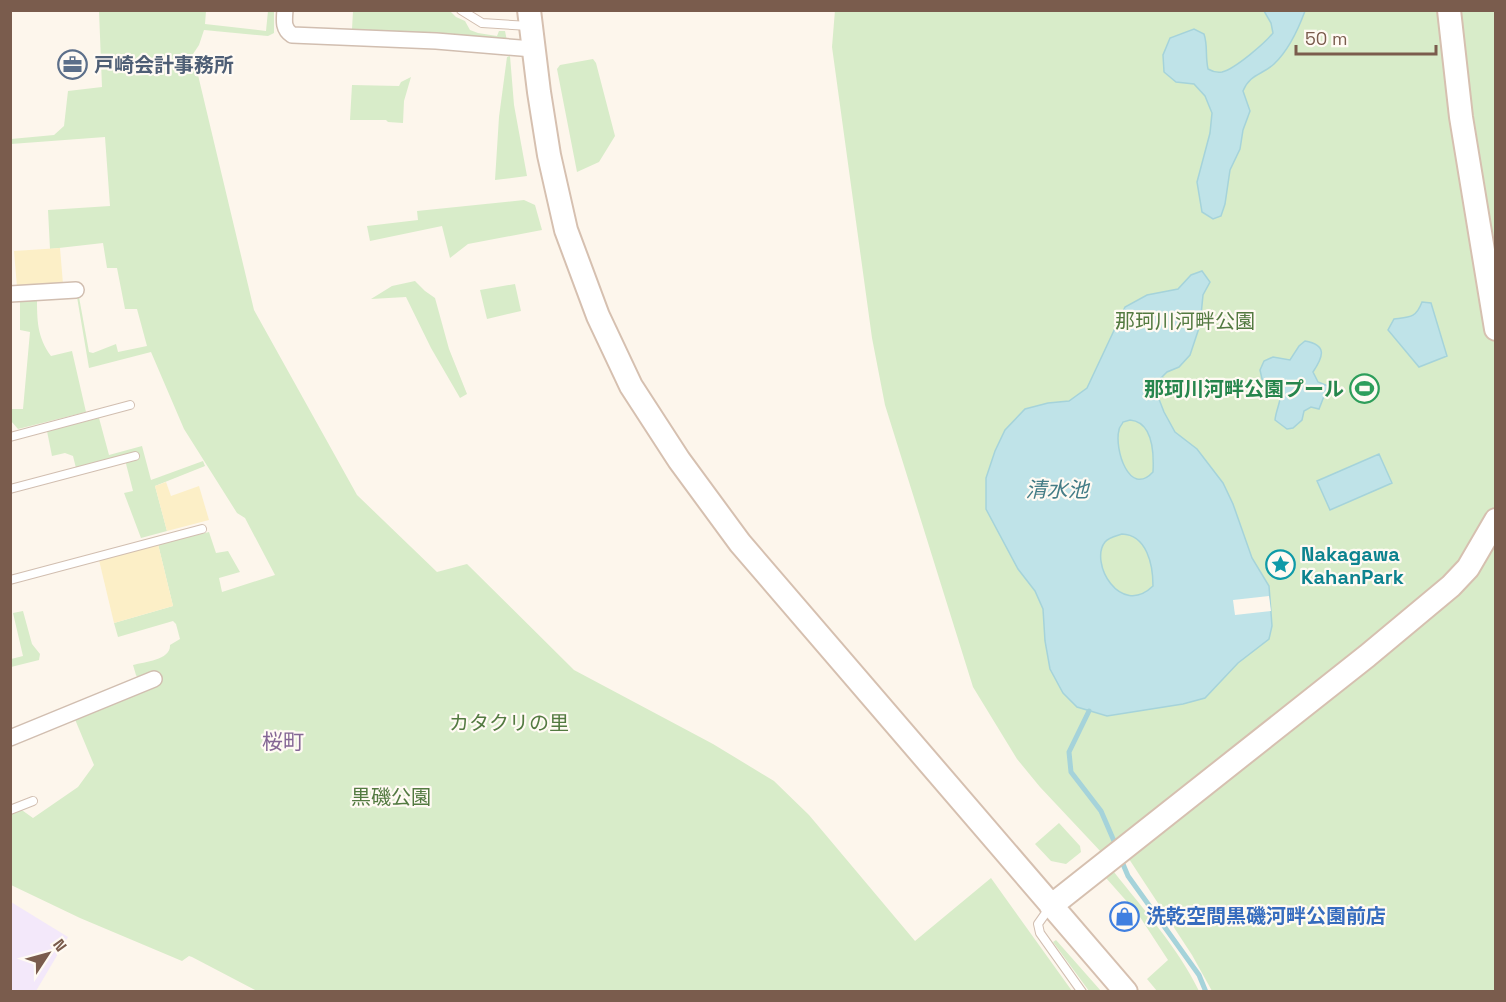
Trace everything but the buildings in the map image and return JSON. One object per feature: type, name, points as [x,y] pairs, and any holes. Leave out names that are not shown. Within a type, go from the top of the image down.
[{"type":"street","points":[[285,10],[284,25],[286,32],[292,35],[436,40],[533,49]]},
{"type":"street","points":[[1449,10],[1461,117],[1496,329]]},
{"type":"street","points":[[530,18],[549,155],[566,230],[598,316],[631,386],[679,460],[740,543],[1126,992]]},
{"type":"street","points":[[10,294],[76,290]]},
{"type":"street","points":[[1051,906],[1358,663],[1451,586],[1468,568],[1496,520]]},
{"type":"street","points":[[10,738],[154,680]]},
{"type":"lane","points":[[461,10],[482,23],[530,18]]},
{"type":"lane","points":[[10,437],[130,405]]},
{"type":"lane","points":[[10,489],[135,456]]},
{"type":"lane","points":[[10,580],[202,528]]},
{"type":"lane","points":[[10,810],[33,801]]},
{"type":"lane","points":[[1051,906],[1042,915],[1038,924],[1040,933],[1082,992]]},
{"type":"shaded area","points":[[11,902],[68,937],[36,991],[11,991]]},
{"type":"green space","name":"那珂川河畔公園","points":[[835,10],[1495,11],[1495,991],[1212,991],[1192,955],[1129,859],[1200,800],[1102,853],[1017,759],[973,687],[885,405],[872,338],[832,47]]},
{"type":"green space","name":"黒磯公園","points":[[99,11],[206,11],[205,24],[266,31],[268,11],[274,11],[274,33],[268,36],[204,30],[193,54],[254,310],[357,495],[437,572],[467,564],[574,670],[713,744],[774,781],[809,815],[915,941],[991,878],[1072,991],[257,991],[192,957],[189,956],[182,961],[80,918],[11,885],[10,804],[33,818],[78,787],[94,765],[74,717],[143,686],[133,665],[162,657],[169,650],[170,645],[180,639],[173,621],[118,637],[114,623],[173,606],[158,544],[209,532],[216,553],[228,551],[240,572],[219,578],[222,592],[275,575],[245,518],[237,513],[184,429],[151,352],[89,368],[77,297],[79,297],[89,352],[93,353],[116,344],[118,352],[147,346],[137,309],[125,309],[117,268],[107,268],[103,243],[50,249],[48,210],[110,206],[105,137],[11,144],[11,139],[54,135],[64,126],[68,91],[102,87]]},
{"type":"green space","points":[[353,11],[450,11],[465,21],[470,30],[478,33],[497,36],[499,31],[505,31],[507,41],[428,33],[352,29]]},
{"type":"green space","points":[[510,56],[514,105],[527,176],[495,180],[499,117],[507,57]]},
{"type":"green space","points":[[593,59],[615,136],[599,162],[577,172],[557,69],[560,65]]},
{"type":"green space","points":[[411,77],[404,101],[403,123],[386,120],[350,120],[352,85],[399,86],[401,82]]},
{"type":"green space","points":[[524,200],[535,205],[542,230],[468,244],[450,258],[442,226],[370,241],[367,226],[418,220],[417,211]]},
{"type":"green space","points":[[415,281],[435,298],[449,349],[467,394],[460,398],[431,348],[406,297],[371,299],[392,286]]},
{"type":"green space","points":[[515,284],[521,311],[487,319],[480,290]]},
{"type":"green space","points":[[37,297],[40,335],[51,356],[72,351],[86,412],[18,429],[11,421],[10,409],[23,409],[30,332],[20,330],[20,298]]},
{"type":"green space","points":[[99,418],[109,455],[142,446],[151,480],[203,461],[205,466],[155,486],[167,531],[141,538],[124,493],[133,491],[124,456],[76,468],[73,456],[65,453],[52,456],[47,431]]},
{"type":"green space","points":[[23,611],[32,644],[40,654],[39,660],[11,667],[11,659],[23,656],[13,613]]},
{"type":"green space","points":[[1059,823],[1080,846],[1081,852],[1066,864],[1051,861],[1035,844]]},
{"type":"green space","points":[[1114,872],[1171,944],[1199,991],[1157,991],[1147,979],[1168,960],[1138,914],[1106,878]]},
{"type":"green space","points":[[1056,940],[1101,991],[1089,991],[1053,942]]},
{"type":"sand","points":[[60,248],[63,284],[17,287],[14,251]]},
{"type":"sand","points":[[166,482],[171,496],[199,486],[209,520],[167,531],[155,486]]},
{"type":"sand","points":[[158,544],[173,606],[114,623],[99,560]]},
{"type":"water","points":[[1264,11],[1305,11],[1289,46],[1270,68],[1249,81],[1243,91],[1250,111],[1243,130],[1240,149],[1230,170],[1221,216],[1213,219],[1202,212],[1197,182],[1210,133],[1212,113],[1205,96],[1194,84],[1176,82],[1164,72],[1163,55],[1170,38],[1194,29],[1204,34],[1208,69],[1213,72],[1228,70],[1273,33],[1271,23]]},
{"type":"water","name":"清水池","points":[[1202,271],[1210,282],[1203,295],[1200,325],[1190,355],[1179,367],[1167,372],[1159,380],[1157,394],[1175,432],[1197,449],[1223,483],[1252,558],[1269,586],[1272,626],[1269,639],[1238,663],[1205,698],[1183,704],[1107,716],[1077,707],[1063,693],[1050,669],[1043,609],[1035,591],[1018,569],[986,509],[986,478],[1005,430],[1025,409],[1069,401],[1087,388],[1125,307],[1147,295],[1178,289],[1191,275]],"holes":[[[1130,420],[1143,426],[1151,440],[1153,472],[1144,478],[1137,479],[1130,475],[1121,458],[1119,429],[1123,422]],[[1122,534],[1131,536],[1143,545],[1150,561],[1153,586],[1141,594],[1129,595],[1119,591],[1104,573],[1101,551],[1105,542]]]},
{"type":"water","points":[[1422,302],[1431,303],[1447,356],[1419,367],[1388,330],[1394,319],[1415,314]]},
{"type":"water","points":[[1305,341],[1317,345],[1320,349],[1321,357],[1313,372],[1318,382],[1328,386],[1319,409],[1311,407],[1304,411],[1302,420],[1293,428],[1287,429],[1275,420],[1281,391],[1262,379],[1260,370],[1264,361],[1273,357],[1290,360]]},
{"type":"water","points":[[1379,454],[1392,483],[1330,510],[1317,481]]},
{"type":"pier","points":[[1269,596],[1271,611],[1235,615],[1233,600]]},
{"type":"waterway","points":[[1089,711],[1069,752],[1071,772],[1101,811],[1117,848]]},
{"type":"waterway","points":[[1120,857],[1128,876],[1199,975],[1206,992]]},
{"type":"place","name":"戸崎会計事務所","points":[[73,65]]},
{"type":"place","name":"那珂川河畔公園プール","points":[[1365,389]]},
{"type":"place","name":"Nakagawa KahanPark","points":[[1280,565]]},
{"type":"place","name":"洗乾空間黒磯河畔公園前店","points":[[1125,916]]},
{"type":"district","name":"桜町","points":[[283,741]]},
{"type":"park label","name":"カタクリの里","points":[[509,723]]}]
